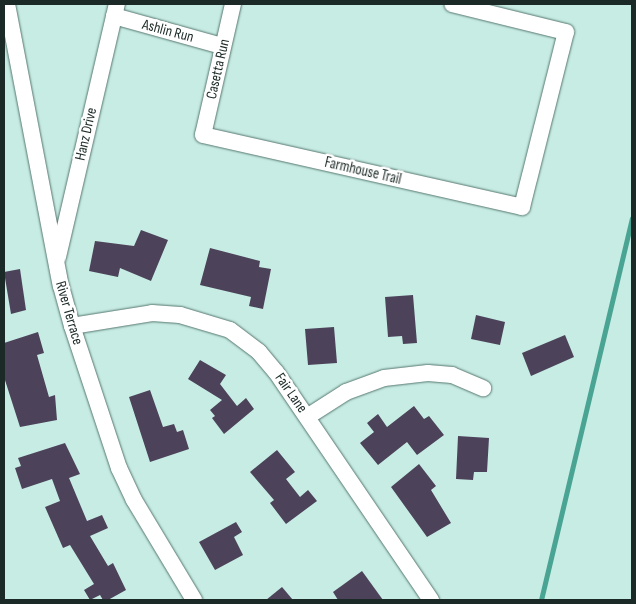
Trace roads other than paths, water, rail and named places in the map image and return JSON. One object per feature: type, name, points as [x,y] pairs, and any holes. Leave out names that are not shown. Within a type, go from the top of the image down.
[{"type":"street","name":"River Terrace","points":[[8,4],[56,264],[72,326],[119,468],[134,500],[194,600]]},
{"type":"street","name":"Casetta Run","points":[[203,135],[233,4]]},
{"type":"street","name":"Farmhouse Trail","points":[[203,135],[522,208],[566,32],[452,4]]},
{"type":"street","name":"Hanz Drive","points":[[56,264],[115,10]]},
{"type":"street","name":"Ashlin Run","points":[[115,10],[222,46]]},
{"type":"street","name":"Fair Lane","points":[[72,326],[152,313],[180,315],[217,324],[230,330],[259,352],[307,417],[431,600]]},
{"type":"street","points":[[307,417],[346,392],[384,378],[428,373],[452,375],[483,388]]},
{"type":"waterway","points":[[541,600],[632,219]]}]
